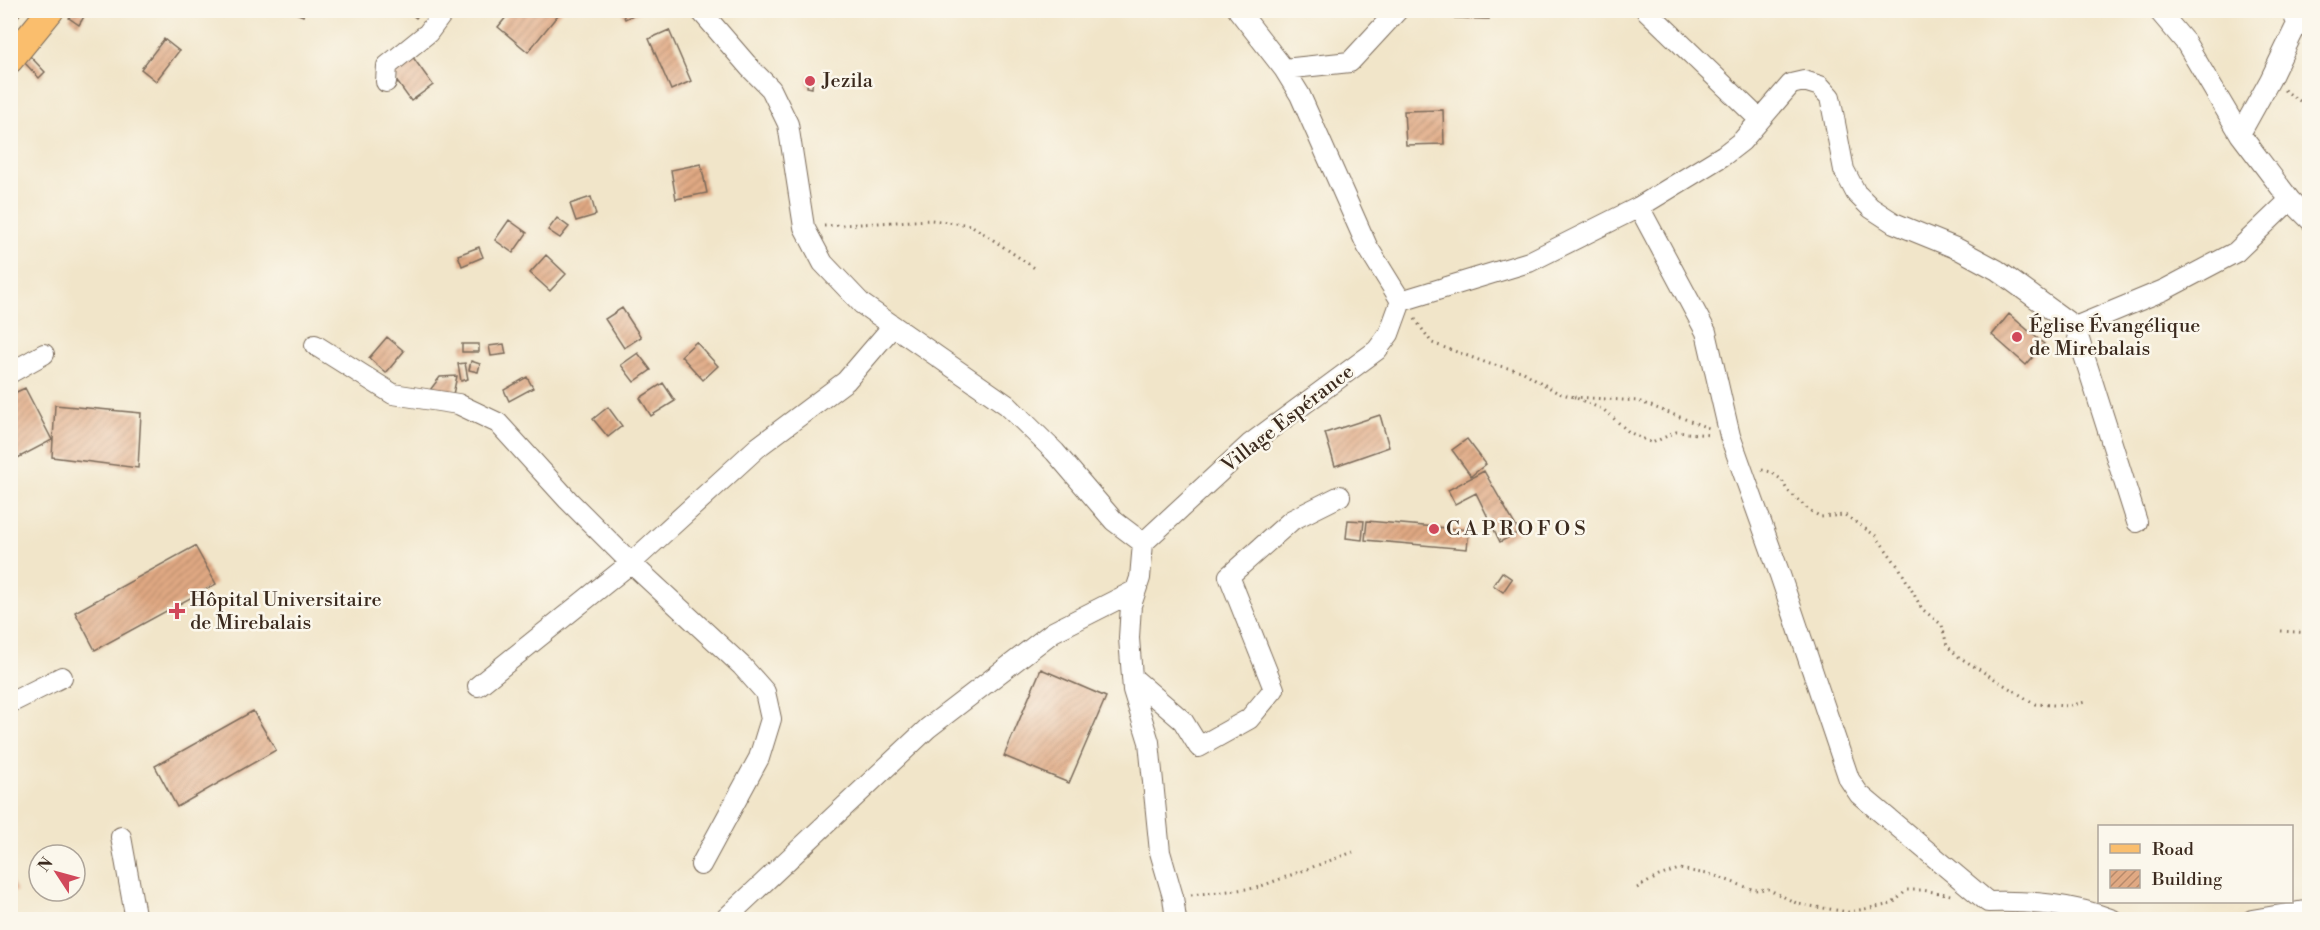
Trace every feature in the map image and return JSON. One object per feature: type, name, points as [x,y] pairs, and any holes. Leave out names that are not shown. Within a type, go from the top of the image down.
[{"type":"main road","points":[[10,60],[51,10]]},
{"type":"street","points":[[386,82],[387,66],[428,33],[445,10]]},
{"type":"street","points":[[700,10],[771,89],[776,98],[788,124],[804,227],[823,263],[862,304],[1007,405],[1055,452],[1114,521],[1143,543],[1140,578],[1131,605],[1129,638],[1133,690],[1149,742],[1160,852],[1173,897],[1176,920]]},
{"type":"street","points":[[1238,10],[1284,69],[1300,95],[1367,246],[1401,301],[1529,262],[1639,207],[1724,155],[1742,141],[1791,84],[1804,81],[1820,86],[1830,97],[1844,170],[1856,193],[1871,208],[1894,223],[1958,249],[1997,270],[2075,327],[2137,522]]},
{"type":"street","points":[[1284,69],[1350,62],[1398,10]]},
{"type":"street","points":[[1646,10],[1760,119]]},
{"type":"street","points":[[2158,10],[2186,43],[2240,134],[2290,200],[2310,220]]},
{"type":"street","points":[[2240,134],[2297,24],[2292,10]]},
{"type":"street","points":[[2075,327],[2164,290],[2236,252],[2290,200]]},
{"type":"street","points":[[1639,207],[1706,332],[1730,436],[1780,574],[1849,779],[1859,794],[1988,902],[2022,901],[2088,909],[2113,920]]},
{"type":"street","name":"Village Espérance","points":[[1143,543],[1250,444],[1377,350],[1389,334],[1401,301]]},
{"type":"street","points":[[478,686],[631,563],[736,465],[846,381],[893,326]]},
{"type":"street","points":[[315,345],[393,394],[458,404],[498,423],[568,500],[631,563],[742,666],[765,692],[771,719],[759,758],[700,865]]},
{"type":"street","points":[[10,373],[44,354]]},
{"type":"street","points":[[1132,677],[1183,721],[1199,747],[1250,719],[1274,689],[1228,576],[1292,520],[1340,496]]},
{"type":"street","points":[[724,920],[928,728],[1053,632],[1136,590]]},
{"type":"street","points":[[10,703],[62,676]]},
{"type":"street","points":[[122,837],[137,915],[136,920]]},
{"type":"street","points":[[2252,920],[2310,910]]},
{"type":"path","points":[[2270,80],[2310,108]]},
{"type":"path","points":[[804,227],[931,220],[971,225],[1036,269]]},
{"type":"path","points":[[1401,301],[1432,343],[1490,364],[1522,370],[1558,393],[1604,410],[1629,432],[1653,444],[1676,432],[1730,436]]},
{"type":"path","points":[[1574,397],[1638,401],[1730,436]]},
{"type":"path","points":[[1760,470],[1771,472],[1782,480],[1787,490],[1809,510],[1821,517],[1845,515],[1876,536],[1899,569],[1922,609],[1942,625],[1947,646],[1959,657],[2035,704],[2069,706],[2085,702]]},
{"type":"path","points":[[2281,631],[2310,633]]},
{"type":"path","points":[[1173,897],[1256,888],[1353,852]]},
{"type":"path","points":[[1637,888],[1659,876],[1679,869],[1713,875],[1754,890],[1768,889],[1798,904],[1848,912],[1892,903],[1907,891],[1922,890],[1955,896]]},
{"type":"building","points":[[10,10],[23,10],[10,27]]},
{"type":"building","points":[[74,10],[79,10],[85,15],[79,25],[69,18]]},
{"type":"building","points":[[289,10],[305,10],[303,16]]},
{"type":"building","points":[[406,10],[422,10],[416,18]]},
{"type":"building","points":[[512,10],[562,10],[528,52],[498,27]]},
{"type":"building","points":[[621,10],[643,10],[625,19]]},
{"type":"building","points":[[1453,10],[1489,10],[1489,19],[1453,18]]},
{"type":"building","points":[[669,30],[691,81],[671,90],[649,39]]},
{"type":"building","points":[[164,39],[179,51],[156,81],[141,69]]},
{"type":"building","points":[[29,55],[45,72],[39,78],[23,61]]},
{"type":"building","points":[[412,56],[433,85],[411,101],[390,72]]},
{"type":"building","points":[[808,75],[813,75],[812,88],[807,87]]},
{"type":"building","points":[[1443,110],[1444,144],[1406,145],[1404,111]]},
{"type":"building","points":[[701,164],[707,193],[676,199],[671,170]]},
{"type":"building","points":[[591,197],[596,215],[576,221],[570,204]]},
{"type":"building","points":[[557,218],[569,227],[560,238],[548,230]]},
{"type":"building","points":[[509,220],[527,233],[513,253],[495,240]]},
{"type":"building","points":[[479,247],[483,257],[462,266],[458,255]]},
{"type":"building","points":[[546,255],[566,274],[550,291],[530,273]]},
{"type":"building","points":[[622,308],[641,337],[624,348],[605,319]]},
{"type":"building","points":[[2009,314],[2044,344],[2026,365],[1992,335]]},
{"type":"building","points":[[387,337],[404,351],[386,373],[369,358]]},
{"type":"building","points":[[696,342],[718,366],[703,380],[681,356]]},
{"type":"building","points":[[462,344],[479,344],[479,352],[462,352]]},
{"type":"building","points":[[504,344],[506,354],[491,356],[489,346]]},
{"type":"building","points":[[638,353],[651,370],[634,382],[621,365]]},
{"type":"building","points":[[471,361],[480,364],[478,372],[469,370]]},
{"type":"building","points":[[465,363],[468,379],[461,381],[458,364]]},
{"type":"building","points":[[457,376],[452,399],[427,394],[440,377]]},
{"type":"building","points":[[527,377],[533,388],[509,401],[504,390]]},
{"type":"building","points":[[663,383],[675,401],[651,416],[640,398]]},
{"type":"building","points":[[25,388],[52,440],[10,462],[10,395]]},
{"type":"building","points":[[55,405],[141,413],[138,468],[52,457]]},
{"type":"building","points":[[608,407],[622,426],[608,437],[593,419]]},
{"type":"building","points":[[1380,415],[1389,447],[1335,466],[1325,433]]},
{"type":"building","points":[[1467,439],[1486,464],[1471,476],[1452,450]]},
{"type":"building","points":[[1484,471],[1519,532],[1500,542],[1476,493],[1455,504],[1448,490]]},
{"type":"building","points":[[1348,520],[1364,521],[1362,540],[1346,538]]},
{"type":"building","points":[[1367,521],[1469,530],[1467,549],[1365,540]]},
{"type":"building","points":[[195,546],[216,584],[95,650],[75,612]]},
{"type":"building","points":[[1502,572],[1512,579],[1503,592],[1493,585]]},
{"type":"building","points":[[1041,669],[1106,697],[1069,783],[1004,756]]},
{"type":"building","points":[[253,711],[276,750],[177,807],[155,766]]},
{"type":"building","points":[[10,878],[17,891],[10,894]]},
{"type":"place","name":"Jezila","points":[[810,81]]},
{"type":"place","name":"Église Évangélique de Mirebalais","points":[[2017,337]]},
{"type":"place","name":"C A P R O F O S","points":[[1434,529]]},
{"type":"place","name":"Hôpital Universitaire de Mirebalais","points":[[177,611]]}]
